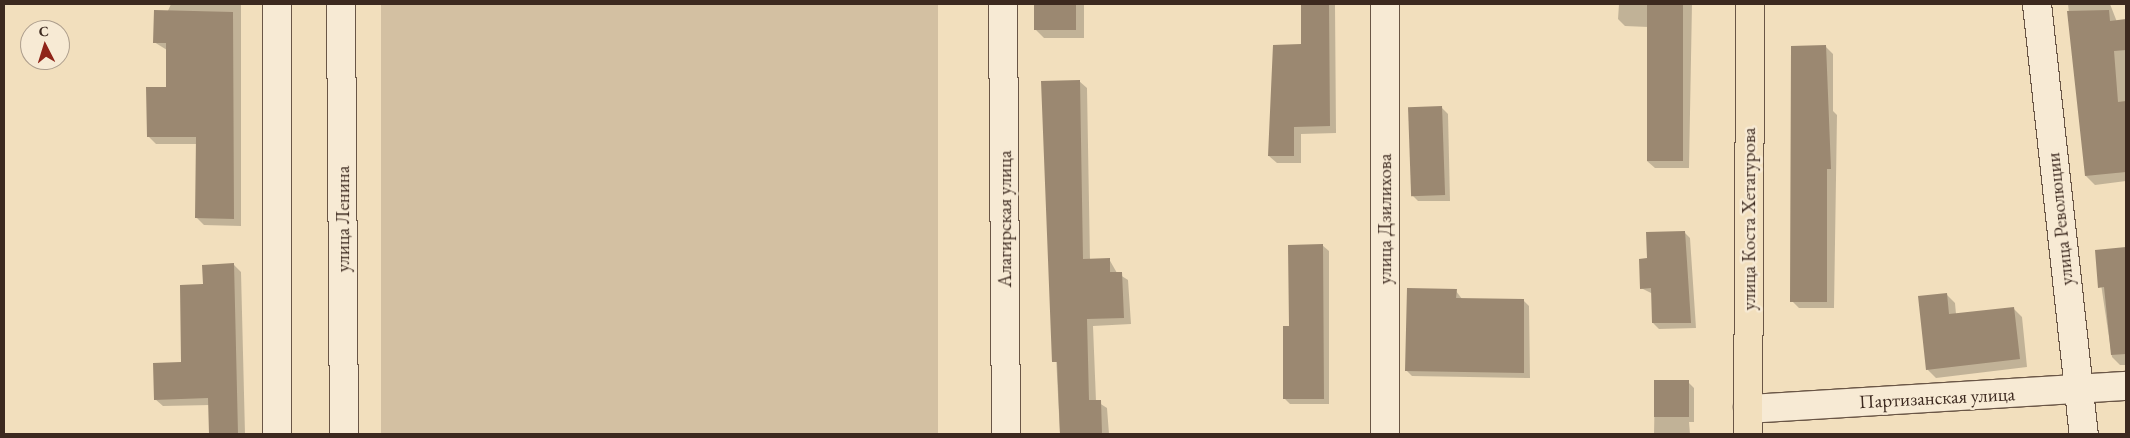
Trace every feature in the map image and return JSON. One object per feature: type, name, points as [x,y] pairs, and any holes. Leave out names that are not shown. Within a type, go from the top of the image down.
[{"type":"main road","name":"улица Коста Хетагурова","points":[[1748,422],[1750,4]]},
{"type":"street","points":[[277,4],[277,434]]},
{"type":"street","name":"улица Ленина","points":[[341,4],[344,434]]},
{"type":"street","name":"Алагирская улица","points":[[1003,4],[1006,434]]},
{"type":"street","name":"улица Дзилихова","points":[[1385,4],[1385,434]]},
{"type":"street","name":"улица Революции","points":[[2037,4],[2084,434]]},
{"type":"street","name":"Партизанская улица","points":[[1748,422],[2126,386]]},
{"type":"shaded area","points":[[381,4],[938,4],[938,434],[381,434]]},
{"type":"building","points":[[1034,4],[1076,4],[1076,30],[1034,30]]},
{"type":"building","points":[[1301,4],[1329,4],[1330,126],[1294,127],[1294,156],[1268,156],[1273,45],[1301,44]]},
{"type":"building","points":[[1647,4],[1683,4],[1683,161],[1647,161]]},
{"type":"building","points":[[154,10],[233,12],[234,219],[195,218],[196,137],[147,137],[146,87],[166,87],[166,43],[153,43]]},
{"type":"building","points":[[2109,10],[2110,21],[2126,19],[2126,50],[2114,51],[2118,102],[2126,101],[2126,172],[2085,176],[2067,11]]},
{"type":"building","points":[[1826,45],[1831,169],[1827,169],[1827,302],[1790,302],[1791,46]]},
{"type":"building","points":[[1080,80],[1083,259],[1110,258],[1110,272],[1122,272],[1124,318],[1087,319],[1089,400],[1101,400],[1102,434],[1060,434],[1057,362],[1052,362],[1041,81]]},
{"type":"building","points":[[1442,106],[1445,195],[1411,196],[1408,107]]},
{"type":"building","points":[[1685,231],[1691,323],[1652,323],[1651,288],[1640,289],[1639,259],[1647,258],[1646,232]]},
{"type":"building","points":[[1323,244],[1324,399],[1283,399],[1283,326],[1289,326],[1288,245]]},
{"type":"building","points":[[2126,247],[2126,354],[2111,355],[2104,287],[2098,288],[2095,250]]},
{"type":"building","points":[[234,263],[238,434],[209,434],[208,398],[154,400],[153,363],[181,362],[180,285],[203,284],[202,265]]},
{"type":"building","points":[[1407,288],[1457,289],[1456,298],[1524,299],[1524,373],[1405,371]]},
{"type":"building","points":[[1947,293],[1949,314],[2014,307],[2020,359],[1926,370],[1918,296]]},
{"type":"building","points":[[1654,380],[1689,380],[1689,417],[1654,417]]}]
